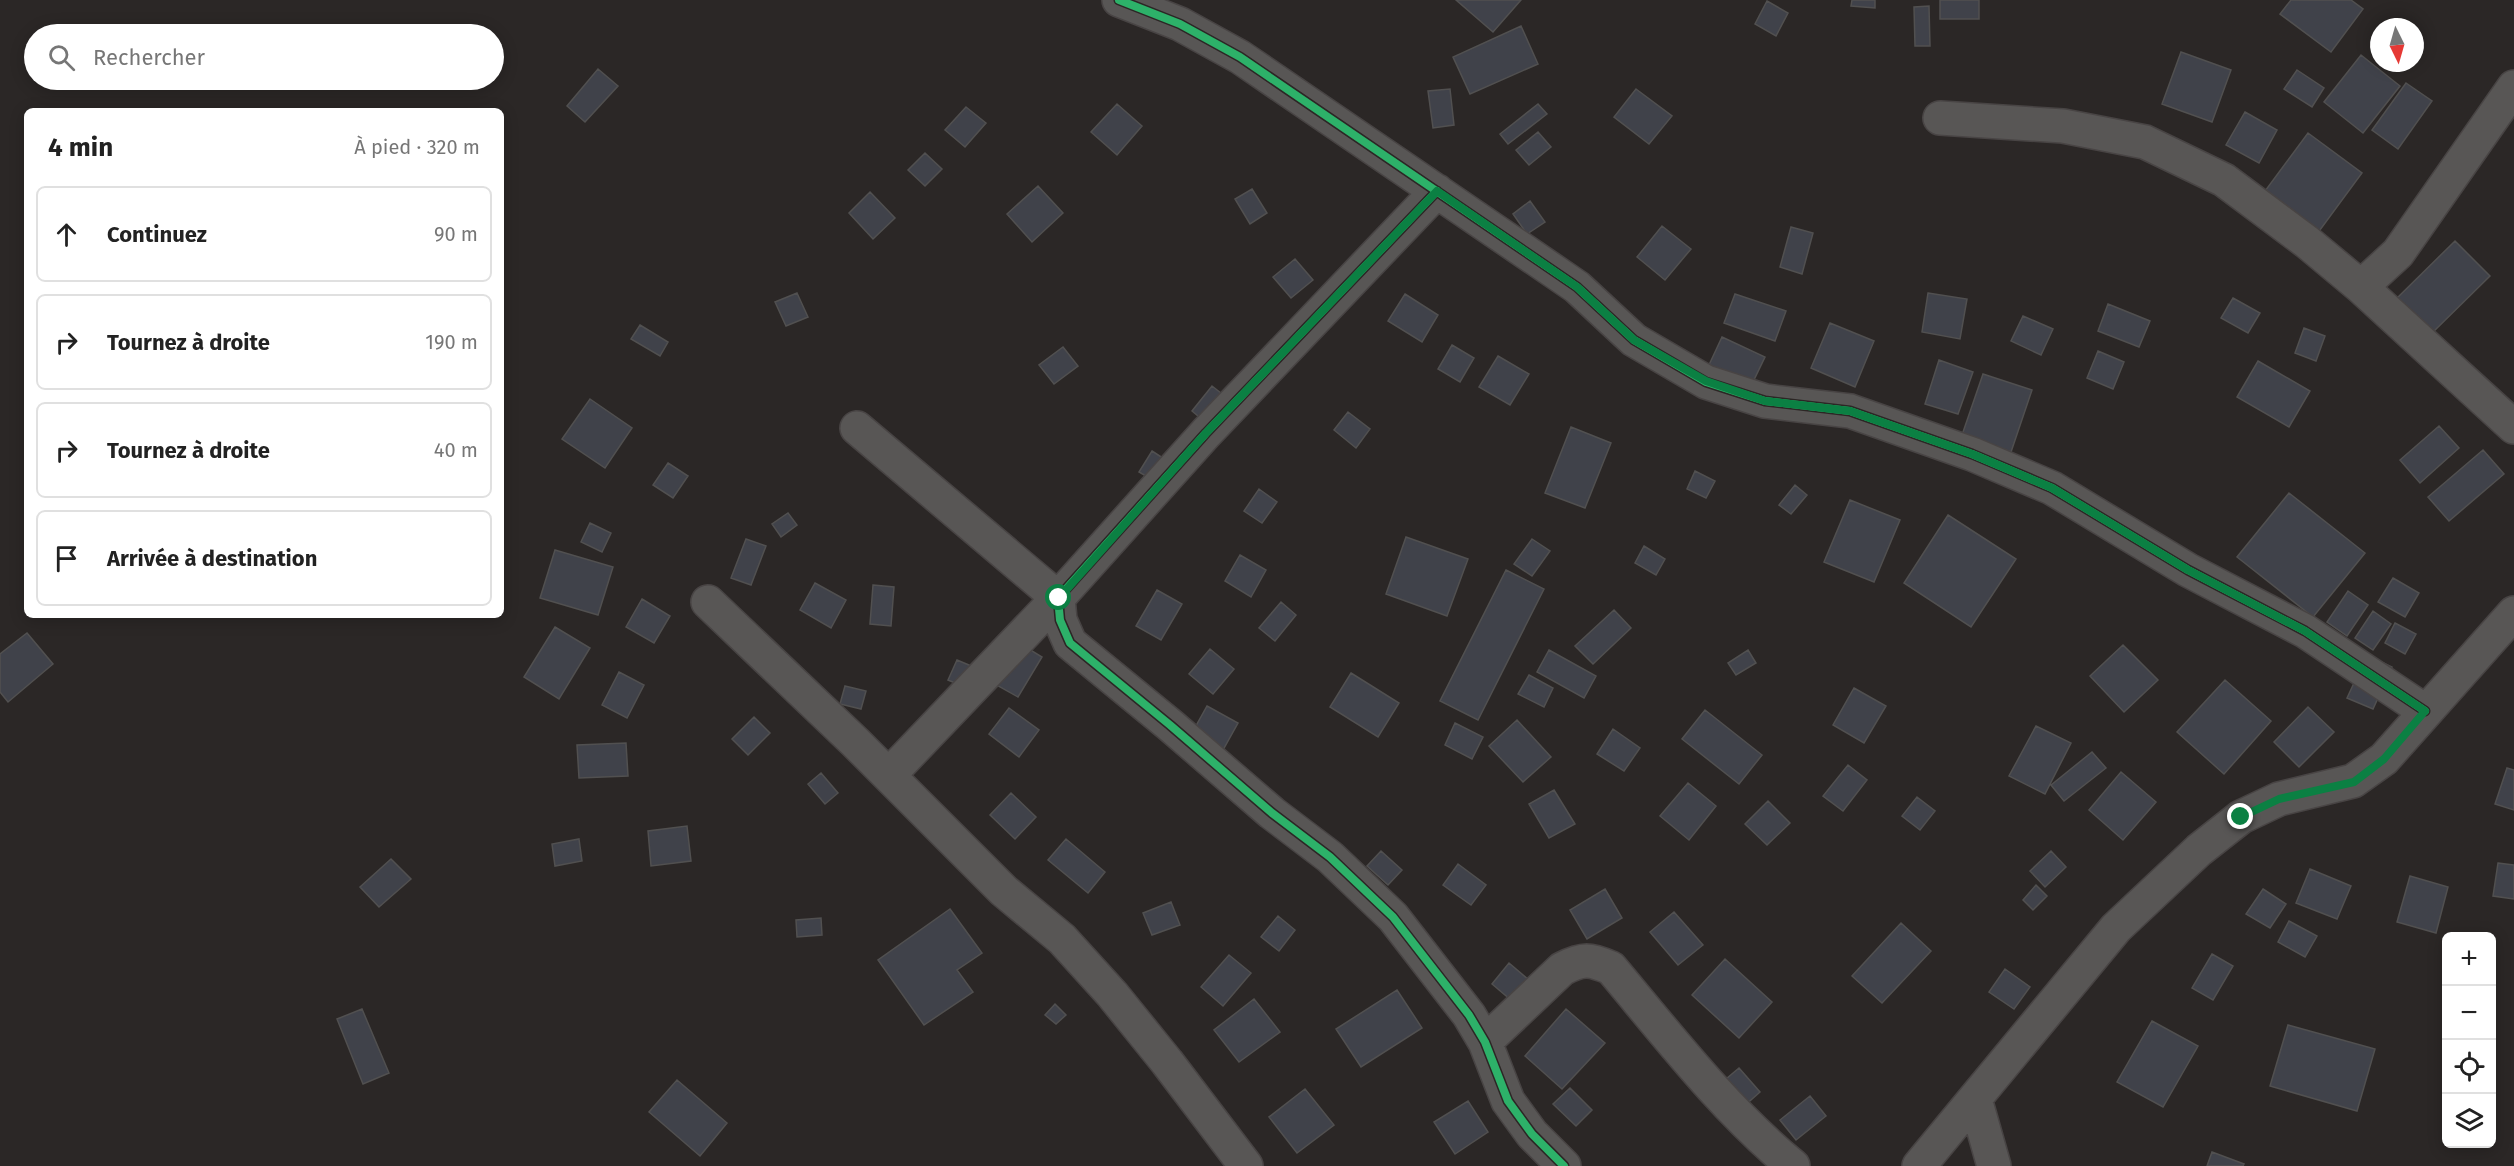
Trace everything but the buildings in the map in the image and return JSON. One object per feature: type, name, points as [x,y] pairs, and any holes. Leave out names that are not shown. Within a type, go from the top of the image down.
[{"type":"street","points":[[1119,0],[1180,24],[1240,57],[1577,287],[1634,340],[1706,381],[1765,401],[1850,411],[1972,454],[2052,488],[2188,570],[2305,631],[2425,711]]},
{"type":"street","points":[[2361,288],[2398,253],[2514,87]]},
{"type":"street","points":[[1940,118],[2063,126],[2145,142],[2224,180],[2307,242],[2514,427]]},
{"type":"street","points":[[889,775],[1059,598],[1206,433],[1437,191]]},
{"type":"street","points":[[857,428],[1059,598],[1060,620],[1070,643],[1272,813],[1330,857],[1393,917],[1469,1015],[1485,1042],[1509,1101],[1532,1134],[1564,1166]]},
{"type":"street","points":[[708,602],[889,775],[1004,891],[1062,939],[1112,994],[1161,1054],[1246,1166]]},
{"type":"street","points":[[1919,1166],[2116,928],[2199,850],[2241,817],[2279,799],[2354,782],[2384,759],[2514,613]]},
{"type":"street","points":[[1485,1042],[1562,969],[1577,962],[1592,960],[1611,968],[1703,1078],[1776,1152],[1793,1166]]},
{"type":"street","points":[[1975,1099],[1994,1166]]},
{"type":"cycle path","points":[[1119,0],[1180,24],[1240,57],[1577,287],[1634,340],[1706,382],[1765,401],[1850,411],[1972,454],[2052,488],[2188,570],[2305,631],[2425,711]]},
{"type":"cycle path","points":[[1437,191],[1206,433],[1058,598],[1060,620],[1070,643],[1272,813],[1330,857],[1393,917],[1469,1015],[1485,1042],[1508,1101],[1532,1134],[1564,1166]]},
{"type":"route","points":[[1059,598],[1206,433],[1437,191],[1577,287],[1634,340],[1706,381],[1765,401],[1850,411],[1972,454],[2052,488],[2188,570],[2305,631],[2425,711],[2384,759],[2354,782],[2279,799],[2241,817]]}]
